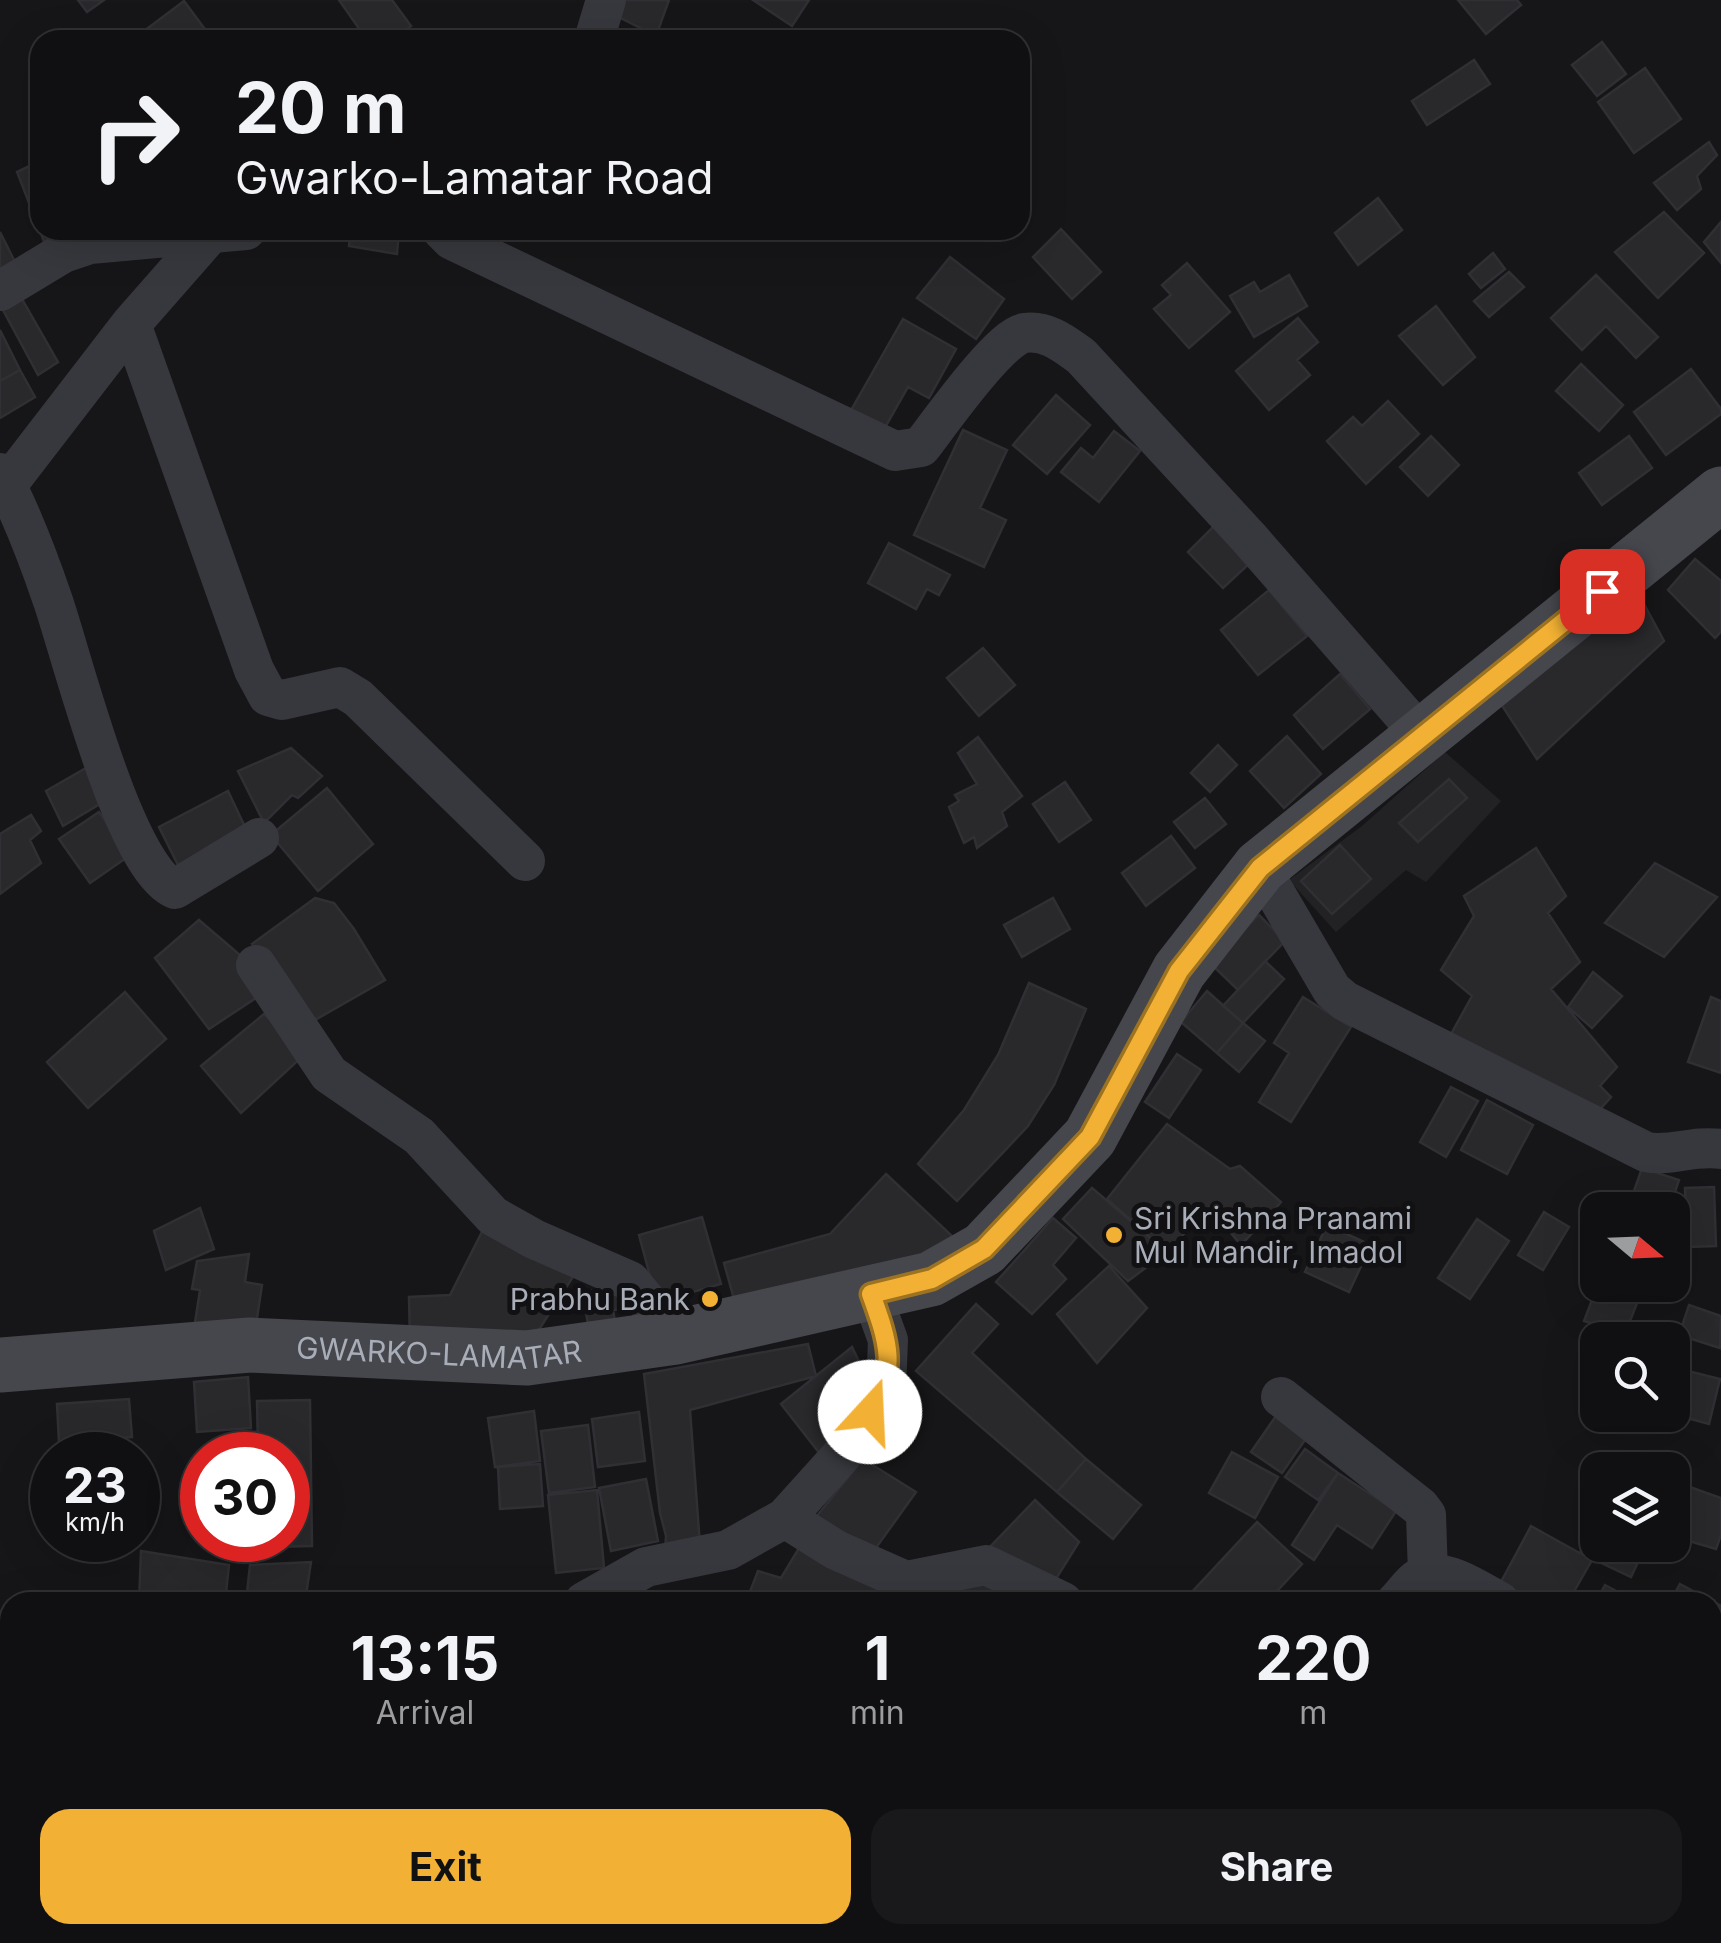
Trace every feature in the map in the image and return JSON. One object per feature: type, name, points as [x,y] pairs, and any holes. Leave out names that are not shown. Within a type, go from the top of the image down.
[{"type":"main road","name":"GWARKO-LAMATAR","points":[[0,1365],[250,1345],[526,1358],[676,1337],[932,1279],[984,1249],[1090,1137],[1179,971],[1260,868],[1721,494]]},
{"type":"street","points":[[597,30],[606,0]]},
{"type":"street","points":[[0,292],[64,253],[90,244],[136,240]]},
{"type":"street","points":[[220,240],[131,324],[3,479],[53,601],[104,769],[148,862],[174,889],[259,838]]},
{"type":"street","points":[[452,240],[895,451],[921,447],[1001,346],[1020,332],[1056,339],[1081,356],[1250,538],[1422,736]]},
{"type":"street","points":[[131,324],[254,670],[268,696],[282,700],[340,687],[358,698],[525,861]]},
{"type":"street","points":[[1260,868],[1332,990],[1345,1001],[1646,1152],[1660,1155],[1699,1146],[1721,1149]]},
{"type":"street","points":[[256,966],[329,1074],[419,1136],[494,1216],[534,1239],[630,1281],[676,1337]]},
{"type":"street","points":[[602,1592],[646,1567],[728,1550],[785,1518],[840,1458],[886,1389],[888,1340],[871,1294]]},
{"type":"street","points":[[1281,1398],[1420,1507],[1426,1515],[1428,1574]]},
{"type":"street","points":[[785,1518],[836,1550],[906,1581],[986,1566],[1042,1592]]},
{"type":"street","points":[[1406,1592],[1428,1574],[1461,1582],[1480,1592]]},
{"type":"shaded area","points":[[1445,752],[1501,801],[1426,882],[1406,870],[1336,932],[1289,880],[1362,826]]},
{"type":"building","points":[[78,0],[104,0],[87,12]]},
{"type":"building","points":[[339,0],[392,0],[411,26],[405,30],[360,30]]},
{"type":"building","points":[[624,0],[669,0],[658,30],[644,30],[619,17]]},
{"type":"building","points":[[753,0],[809,0],[792,26]]},
{"type":"building","points":[[1458,0],[1517,0],[1521,5],[1486,34]]},
{"type":"building","points":[[184,1],[206,30],[145,30]]},
{"type":"building","points":[[1602,42],[1626,74],[1597,96],[1572,65]]},
{"type":"building","points":[[1474,60],[1490,84],[1427,125],[1412,101]]},
{"type":"building","points":[[1645,68],[1681,119],[1634,153],[1598,102]]},
{"type":"building","points":[[1709,142],[1717,155],[1697,176],[1701,189],[1677,210],[1654,183]]},
{"type":"building","points":[[30,166],[30,205],[17,172]]},
{"type":"building","points":[[1378,198],[1402,230],[1358,265],[1335,233]]},
{"type":"building","points":[[1664,212],[1704,253],[1658,298],[1615,252]]},
{"type":"building","points":[[1721,222],[1721,263],[1704,242]]},
{"type":"building","points":[[1061,229],[1101,272],[1072,299],[1033,257]]},
{"type":"building","points":[[0,232],[15,262],[0,271]]},
{"type":"building","points":[[350,240],[398,240],[397,254],[349,246]]},
{"type":"building","points":[[1493,253],[1505,269],[1481,288],[1469,274]]},
{"type":"building","points":[[950,257],[1004,299],[976,339],[917,298]]},
{"type":"building","points":[[1187,263],[1230,312],[1189,348],[1154,309],[1171,295],[1162,285]]},
{"type":"building","points":[[1509,272],[1524,287],[1489,317],[1474,301]]},
{"type":"building","points":[[1289,275],[1307,306],[1254,337],[1230,296],[1254,282],[1260,292]]},
{"type":"building","points":[[1596,275],[1658,337],[1636,358],[1606,326],[1582,350],[1551,318]]},
{"type":"building","points":[[22,299],[58,362],[38,375],[3,310]]},
{"type":"building","points":[[1436,306],[1475,357],[1443,385],[1399,336]]},
{"type":"building","points":[[1298,318],[1318,342],[1297,360],[1310,375],[1269,410],[1236,371]]},
{"type":"building","points":[[903,319],[956,349],[929,398],[908,387],[883,431],[850,412]]},
{"type":"building","points":[[0,330],[20,370],[0,381]]},
{"type":"building","points":[[1581,364],[1623,405],[1599,431],[1556,391]]},
{"type":"building","points":[[1691,369],[1721,414],[1666,455],[1634,412]]},
{"type":"building","points":[[20,370],[35,397],[0,418],[0,381]]},
{"type":"building","points":[[1056,395],[1090,425],[1047,474],[1013,445]]},
{"type":"building","points":[[1388,401],[1419,434],[1366,484],[1327,441],[1353,417],[1362,426]]},
{"type":"building","points":[[963,430],[1007,450],[980,508],[1006,520],[984,567],[914,535]]},
{"type":"building","points":[[1114,431],[1140,451],[1099,502],[1061,472],[1081,448],[1093,458]]},
{"type":"building","points":[[1431,436],[1459,465],[1428,496],[1400,467]]},
{"type":"building","points":[[1629,436],[1652,468],[1602,505],[1579,473]]},
{"type":"building","points":[[1215,525],[1250,563],[1223,588],[1188,552]]},
{"type":"building","points":[[889,543],[950,575],[939,595],[927,589],[916,609],[868,583]]},
{"type":"building","points":[[1695,559],[1721,581],[1721,632],[1715,638],[1668,590]]},
{"type":"building","points":[[1269,590],[1307,636],[1258,675],[1221,630]]},
{"type":"building","points":[[1637,591],[1664,641],[1537,759],[1501,704]]},
{"type":"building","points":[[983,648],[1015,685],[979,716],[947,678]]},
{"type":"building","points":[[1340,674],[1370,709],[1323,749],[1294,715]]},
{"type":"building","points":[[1287,736],[1321,774],[1284,808],[1250,771]]},
{"type":"building","points":[[978,737],[1022,796],[1002,812],[1007,826],[977,848],[974,837],[964,843],[949,807],[959,801],[955,795],[977,784],[958,753]]},
{"type":"building","points":[[1218,745],[1237,765],[1210,792],[1191,773]]},
{"type":"building","points":[[291,748],[322,776],[298,798],[292,795],[264,823],[238,771]]},
{"type":"building","points":[[93,764],[110,798],[63,826],[46,791]]},
{"type":"building","points":[[1449,779],[1467,798],[1418,842],[1399,823]]},
{"type":"building","points":[[1065,782],[1091,820],[1059,842],[1033,804]]},
{"type":"building","points":[[327,788],[373,844],[318,891],[271,835]]},
{"type":"building","points":[[228,791],[246,829],[178,865],[159,827]]},
{"type":"building","points":[[1205,798],[1226,824],[1195,848],[1174,822]]},
{"type":"building","points":[[99,812],[129,856],[90,883],[59,839]]},
{"type":"building","points":[[31,815],[41,831],[30,840],[41,863],[0,894],[0,834]]},
{"type":"building","points":[[1171,836],[1195,868],[1146,906],[1122,873]]},
{"type":"building","points":[[1340,845],[1371,879],[1332,914],[1301,881]]},
{"type":"building","points":[[1536,848],[1566,896],[1548,913],[1580,962],[1551,989],[1617,1067],[1600,1086],[1611,1097],[1594,1116],[1445,1045],[1472,996],[1441,970],[1474,916],[1464,896]]},
{"type":"building","points":[[1655,863],[1717,897],[1664,957],[1605,923]]},
{"type":"building","points":[[315,898],[334,903],[385,980],[308,1024],[252,944]]},
{"type":"building","points":[[1053,898],[1070,929],[1022,957],[1004,925]]},
{"type":"building","points":[[1259,915],[1285,941],[1238,990],[1211,964]]},
{"type":"building","points":[[199,920],[240,955],[265,992],[209,1029],[155,958]]},
{"type":"building","points":[[1265,961],[1284,979],[1243,1023],[1223,1006]]},
{"type":"building","points":[[1593,972],[1622,996],[1592,1028],[1568,1007]]},
{"type":"building","points":[[1029,983],[1086,1009],[1054,1085],[1028,1126],[957,1201],[918,1164],[964,1110],[998,1055]]},
{"type":"building","points":[[1207,991],[1243,1023],[1217,1053],[1181,1022]]},
{"type":"building","points":[[125,992],[166,1039],[88,1108],[47,1062]]},
{"type":"building","points":[[1303,997],[1351,1027],[1291,1122],[1259,1102],[1289,1053],[1274,1043]]},
{"type":"building","points":[[1711,997],[1721,1001],[1721,1073],[1688,1062]]},
{"type":"building","points":[[264,1014],[305,1054],[241,1113],[201,1066]]},
{"type":"building","points":[[1243,1023],[1265,1041],[1239,1072],[1217,1053]]},
{"type":"building","points":[[1177,1054],[1201,1070],[1169,1118],[1145,1102]]},
{"type":"building","points":[[1451,1087],[1478,1101],[1446,1157],[1420,1142]]},
{"type":"building","points":[[1487,1100],[1533,1125],[1507,1174],[1461,1150]]},
{"type":"building","points":[[1167,1124],[1230,1169],[1240,1166],[1281,1202],[1241,1245],[1209,1207],[1167,1252],[1107,1199]]},
{"type":"building","points":[[1642,1168],[1679,1180],[1675,1192],[1634,1192]]},
{"type":"building","points":[[886,1174],[952,1236],[916,1274],[740,1321],[724,1263],[830,1234]]},
{"type":"building","points":[[1714,1187],[1716,1246],[1690,1247],[1690,1192],[1685,1192],[1685,1188]]},
{"type":"building","name":"Sri Krishna Pranami Mul Mandir, Imadol","points":[[1092,1188],[1167,1252],[1128,1281],[1063,1219]]},
{"type":"building","points":[[200,1208],[214,1249],[166,1270],[154,1231]]},
{"type":"building","points":[[1544,1212],[1569,1227],[1543,1270],[1518,1255]]},
{"type":"building","points":[[702,1217],[721,1284],[657,1302],[639,1235]]},
{"type":"building","points":[[1053,1218],[1076,1238],[1053,1265],[1066,1279],[1032,1314],[996,1282]]},
{"type":"building","points":[[1477,1219],[1509,1241],[1470,1299],[1438,1278]]},
{"type":"building","points":[[1327,1225],[1371,1245],[1349,1292],[1305,1272]]},
{"type":"building","points":[[485,1226],[576,1272],[526,1350],[410,1343],[409,1297],[450,1295]]},
{"type":"building","points":[[249,1254],[245,1282],[262,1285],[254,1338],[194,1329],[200,1290],[192,1289],[197,1261]]},
{"type":"building","points":[[1109,1266],[1147,1308],[1097,1363],[1057,1314]]},
{"type":"building","points":[[626,1284],[630,1308],[613,1310],[617,1333],[590,1338],[583,1292]]},
{"type":"building","points":[[1591,1302],[1637,1302],[1630,1322],[1584,1321]]},
{"type":"building","points":[[976,1304],[998,1324],[972,1353],[1086,1459],[1057,1492],[916,1371]]},
{"type":"building","points":[[1689,1305],[1721,1316],[1720,1348],[1690,1338],[1690,1322],[1683,1322]]},
{"type":"building","points":[[808,1344],[816,1376],[690,1410],[700,1545],[665,1552],[644,1374]]},
{"type":"building","points":[[852,1347],[876,1396],[824,1459],[781,1404]]},
{"type":"building","points":[[1690,1372],[1720,1379],[1709,1424],[1690,1419]]},
{"type":"building","points":[[248,1377],[251,1428],[197,1432],[194,1382]]},
{"type":"building","points":[[129,1399],[132,1432],[58,1432],[57,1404]]},
{"type":"building","points":[[310,1400],[312,1546],[310,1432],[258,1432],[257,1401]]},
{"type":"building","points":[[534,1411],[540,1461],[495,1467],[488,1418]]},
{"type":"building","points":[[639,1412],[645,1461],[598,1467],[592,1419]]},
{"type":"building","points":[[1276,1416],[1307,1437],[1282,1473],[1251,1452]]},
{"type":"building","points":[[588,1425],[595,1487],[549,1493],[541,1431]]},
{"type":"building","points":[[1305,1449],[1338,1473],[1318,1500],[1285,1477]]},
{"type":"building","points":[[1232,1452],[1278,1477],[1255,1518],[1209,1493]]},
{"type":"building","points":[[863,1459],[916,1492],[873,1552],[812,1522]]},
{"type":"building","points":[[1086,1459],[1141,1505],[1113,1539],[1057,1492]]},
{"type":"building","points":[[540,1464],[543,1506],[500,1509],[498,1467]]},
{"type":"building","points":[[1338,1473],[1396,1511],[1372,1548],[1337,1525],[1314,1560],[1292,1545]]},
{"type":"building","points":[[646,1479],[658,1541],[611,1551],[599,1488]]},
{"type":"building","points":[[1690,1487],[1721,1498],[1721,1535],[1716,1549],[1690,1541]]},
{"type":"building","points":[[597,1490],[604,1568],[556,1573],[548,1495]]},
{"type":"building","points":[[1035,1500],[1079,1542],[1049,1590],[987,1550]]},
{"type":"building","points":[[1257,1522],[1302,1564],[1276,1592],[1192,1592]]},
{"type":"building","points":[[1531,1526],[1580,1553],[1580,1562],[1591,1562],[1574,1592],[1496,1592]]},
{"type":"building","points":[[799,1548],[908,1592],[750,1592],[758,1571],[781,1578]]},
{"type":"building","points":[[160,1554],[180,1557],[180,1562],[229,1565],[226,1592],[139,1592],[141,1562],[160,1562]]},
{"type":"building","points":[[311,1562],[306,1592],[247,1592],[250,1565]]},
{"type":"building","points":[[1599,1562],[1638,1562],[1631,1577]]},
{"type":"building","points":[[949,1581],[1004,1586],[1007,1592],[938,1592]]},
{"type":"building","points":[[1680,1584],[1695,1592],[1676,1592]]},
{"type":"place","name":"Sri Krishna Pranami Mul Mandir, Imadol","points":[[1114,1235]]},
{"type":"place","name":"Prabhu Bank","points":[[710,1299]]},
{"type":"route","points":[[870,1412],[886,1389],[888,1340],[871,1294],[932,1279],[984,1249],[1090,1137],[1179,971],[1260,868],[1602,591]]}]
